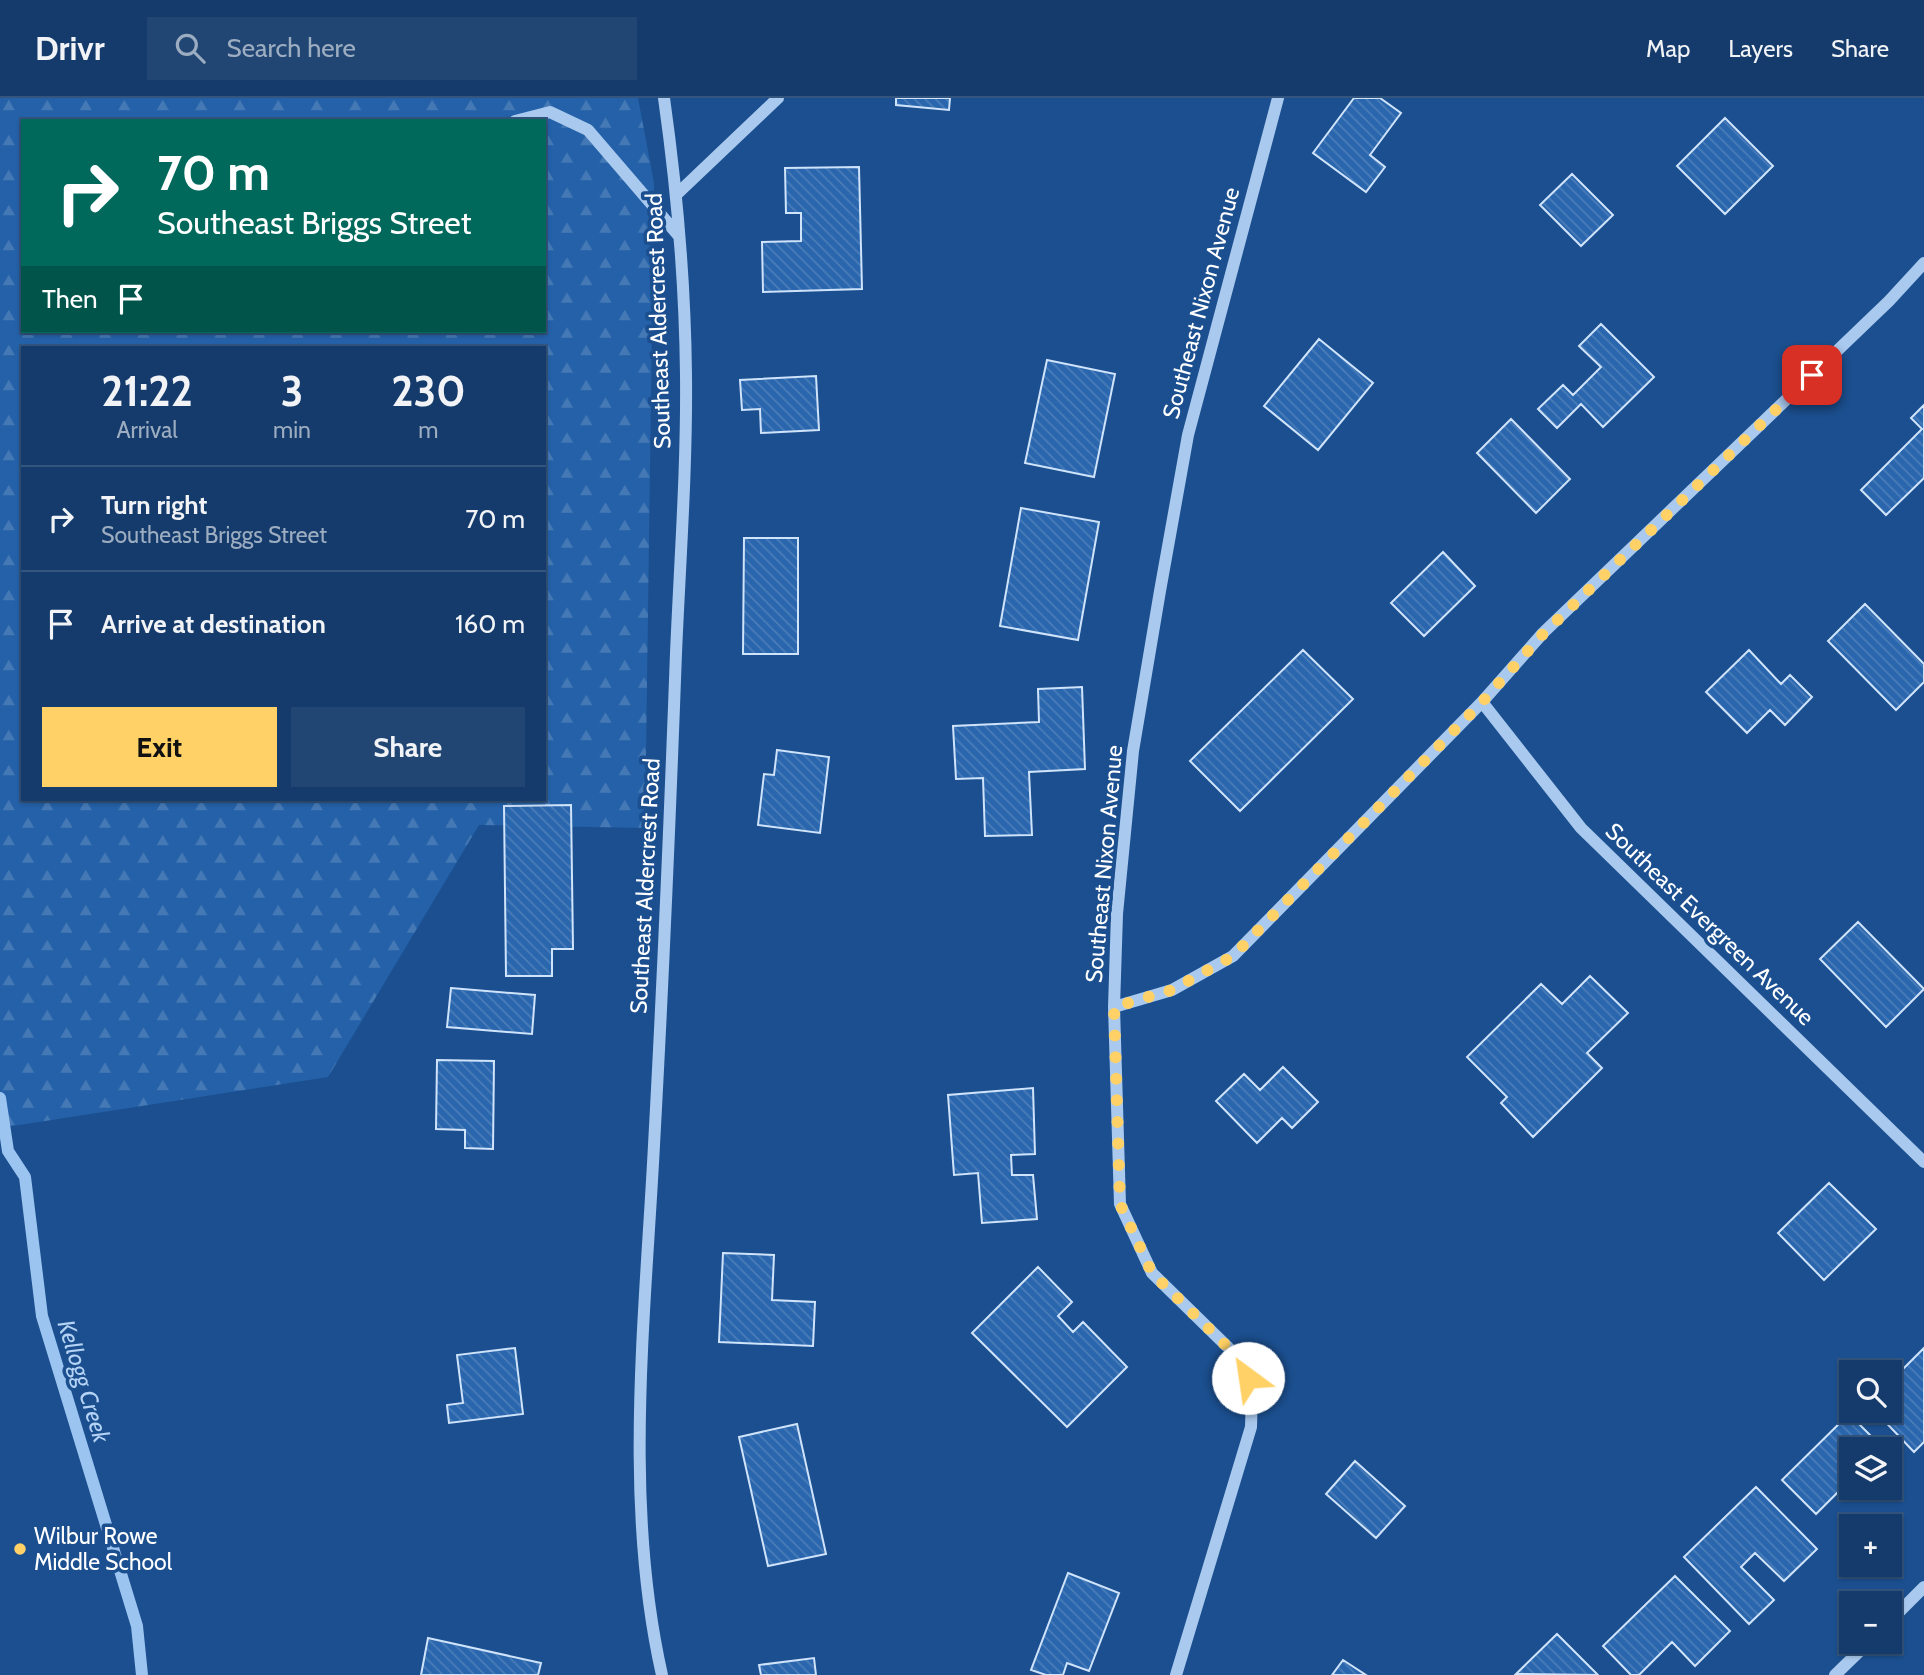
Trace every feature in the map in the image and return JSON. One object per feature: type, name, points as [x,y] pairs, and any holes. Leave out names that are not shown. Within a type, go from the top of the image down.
[{"type":"street","name":"Southeast Aldercrest Road","points":[[662,1675],[652,1629],[643,1554],[643,1360],[686,376],[677,194],[664,98]]},
{"type":"street","points":[[677,194],[778,98]]},
{"type":"street","name":"Southeast Nixon Avenue","points":[[1176,1675],[1251,1427],[1252,1394],[1244,1363],[1152,1273],[1120,1204],[1114,1007],[1117,914],[1133,751],[1188,435],[1278,98]]},
{"type":"street","points":[[521,119],[550,111],[588,130],[679,236]]},
{"type":"street","points":[[1114,1007],[1172,990],[1233,956],[1482,702],[1543,634],[1889,301],[1924,264]]},
{"type":"street","name":"Southeast Evergreen Avenue","points":[[1482,702],[1581,828],[1924,1163]]},
{"type":"street","points":[[1902,1609],[1924,1587]]},
{"type":"street","points":[[1835,1675],[1857,1654]]},
{"type":"green space","points":[[0,98],[638,98],[654,183],[645,828],[479,825],[328,1077],[0,1128]]},
{"type":"building","points":[[896,98],[950,98],[949,110],[896,105]]},
{"type":"building","points":[[1354,98],[1380,98],[1401,113],[1370,155],[1385,167],[1366,192],[1313,153]]},
{"type":"building","points":[[1725,118],[1773,166],[1725,214],[1677,166]]},
{"type":"building","points":[[859,167],[862,289],[763,292],[762,242],[801,241],[801,213],[786,213],[785,168]]},
{"type":"building","points":[[1572,174],[1613,215],[1581,246],[1540,205]]},
{"type":"building","points":[[1601,324],[1654,377],[1603,427],[1581,404],[1557,428],[1538,409],[1563,385],[1573,395],[1601,367],[1579,346]]},
{"type":"building","points":[[1319,339],[1373,383],[1318,450],[1264,406]]},
{"type":"building","points":[[1047,360],[1115,374],[1094,477],[1025,463]]},
{"type":"building","points":[[816,376],[819,430],[761,433],[760,409],[742,410],[740,380]]},
{"type":"building","points":[[1924,405],[1924,478],[1886,515],[1861,490],[1922,429],[1911,418]]},
{"type":"building","points":[[1511,419],[1570,479],[1536,513],[1477,453]]},
{"type":"building","points":[[1021,508],[1099,522],[1078,640],[1000,626]]},
{"type":"building","points":[[744,538],[798,538],[798,654],[743,654]]},
{"type":"building","points":[[1443,552],[1475,586],[1424,636],[1391,603]]},
{"type":"building","points":[[1865,604],[1924,664],[1924,682],[1896,710],[1828,641]]},
{"type":"building","points":[[1303,650],[1353,699],[1240,811],[1190,761]]},
{"type":"building","points":[[1749,650],[1781,684],[1790,675],[1812,697],[1785,725],[1770,710],[1747,733],[1706,692]]},
{"type":"building","points":[[1082,687],[1085,769],[1029,772],[1032,835],[985,836],[983,778],[956,779],[953,726],[1039,722],[1038,689]]},
{"type":"building","points":[[777,750],[829,757],[820,833],[758,825],[764,774],[774,775]]},
{"type":"building","points":[[571,805],[573,949],[552,949],[552,976],[506,976],[504,806]]},
{"type":"building","points":[[1858,922],[1924,989],[1886,1027],[1820,959]]},
{"type":"building","points":[[1590,976],[1628,1013],[1587,1053],[1602,1068],[1533,1137],[1501,1103],[1507,1097],[1467,1057],[1541,984],[1562,1004]]},
{"type":"building","points":[[451,988],[535,995],[532,1034],[447,1027]]},
{"type":"building","points":[[437,1060],[494,1061],[493,1149],[465,1148],[465,1130],[436,1129]]},
{"type":"building","points":[[1283,1067],[1318,1102],[1292,1128],[1282,1118],[1257,1143],[1216,1101],[1244,1074],[1260,1090]]},
{"type":"building","points":[[1033,1088],[1035,1154],[1011,1155],[1012,1175],[1033,1175],[1037,1219],[982,1223],[978,1173],[954,1175],[948,1095]]},
{"type":"building","points":[[1829,1183],[1876,1229],[1824,1280],[1778,1233]]},
{"type":"building","points":[[723,1253],[774,1255],[772,1300],[815,1302],[813,1346],[719,1342]]},
{"type":"building","points":[[1038,1267],[1072,1302],[1058,1316],[1073,1332],[1083,1322],[1127,1367],[1067,1427],[972,1333]]},
{"type":"building","points":[[515,1348],[523,1414],[449,1423],[447,1405],[463,1403],[457,1355]]},
{"type":"building","points":[[1924,1348],[1924,1442],[1914,1452],[1886,1423],[1902,1423],[1902,1370]]},
{"type":"building","points":[[1840,1423],[1858,1423],[1872,1437],[1839,1437],[1839,1491],[1816,1514],[1782,1480]]},
{"type":"building","points":[[797,1424],[826,1554],[768,1566],[739,1437]]},
{"type":"building","points":[[1355,1461],[1405,1506],[1376,1538],[1326,1494]]},
{"type":"building","points":[[1756,1487],[1817,1549],[1784,1581],[1755,1553],[1741,1567],[1774,1600],[1749,1624],[1684,1557]]},
{"type":"building","points":[[1068,1573],[1119,1593],[1089,1671],[1067,1663],[1063,1675],[1046,1675],[1031,1670]]},
{"type":"building","points":[[1675,1576],[1730,1631],[1695,1666],[1672,1642],[1639,1675],[1631,1675],[1603,1646]]},
{"type":"building","points":[[1557,1634],[1598,1675],[1516,1674]]},
{"type":"building","points":[[428,1638],[541,1663],[538,1675],[421,1675]]},
{"type":"building","points":[[814,1658],[816,1675],[761,1675],[759,1665]]},
{"type":"building","points":[[1343,1660],[1366,1675],[1332,1675]]},
{"type":"waterway","name":"Kellogg Creek","points":[[0,1098],[8,1151],[25,1177],[42,1316],[137,1626],[142,1675]]},
{"type":"place","name":"Wilbur Rowe Middle School","points":[[20,1549]]},
{"type":"route","points":[[1248,1378],[1244,1363],[1152,1273],[1120,1204],[1114,1007],[1172,990],[1233,956],[1482,702],[1543,634],[1812,375]]}]
